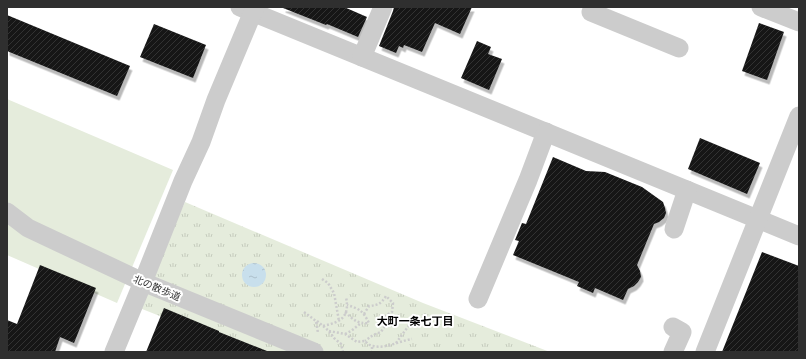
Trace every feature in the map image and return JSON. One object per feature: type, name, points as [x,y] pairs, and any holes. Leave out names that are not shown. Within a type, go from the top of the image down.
[{"type":"street","points":[[362,57],[383,7]]},
{"type":"street","points":[[761,7],[799,22]]},
{"type":"street","points":[[114,352],[183,181],[201,142],[249,9],[362,57],[799,236]]},
{"type":"street","points":[[591,12],[679,48]]},
{"type":"street","points":[[705,352],[799,116]]},
{"type":"street","points":[[478,299],[528,180],[546,132]]},
{"type":"street","points":[[674,229],[687,190]]},
{"type":"street","name":"北の散歩道","points":[[7,212],[28,228],[143,282],[316,345]]},
{"type":"street","points":[[673,327],[682,332],[673,352]]},
{"type":"path","points":[[322,279],[328,283],[334,293],[339,321]]},
{"type":"path","points":[[329,331],[345,334],[357,342],[365,341],[373,335],[381,332],[386,324],[386,316],[392,312],[393,303],[386,296],[382,302],[369,306],[364,314]]},
{"type":"path","points":[[323,326],[339,321],[344,317],[347,305],[346,298]]},
{"type":"path","points":[[345,312],[360,323],[369,323],[364,314],[358,308],[347,305]]},
{"type":"path","points":[[304,312],[329,331],[341,344],[343,352]]},
{"type":"path","points":[[396,343],[410,324],[420,317]]},
{"type":"path","points":[[316,321],[316,345]]},
{"type":"path","points":[[345,334],[360,323]]},
{"type":"path","points":[[365,341],[372,346],[386,347],[404,340],[412,339]]},
{"type":"path","points":[[371,352],[372,346]]},
{"type":"green space","points":[[7,99],[173,170],[117,303],[7,255]]},
{"type":"green space","points":[[185,202],[423,303],[550,352],[251,352],[137,307]]},
{"type":"water","points":[[254,263],[262,267],[266,275],[262,283],[254,287],[246,283],[242,275],[246,267]]},
{"type":"building","points":[[283,7],[344,7],[367,17],[358,37]]},
{"type":"building","points":[[394,7],[472,7],[460,34],[435,23],[422,52],[404,45],[403,48],[399,46],[396,53],[379,46]]},
{"type":"building","points":[[7,15],[130,66],[117,96],[7,51]]},
{"type":"building","points":[[759,23],[784,32],[767,80],[742,71]]},
{"type":"building","points":[[154,24],[206,45],[193,78],[140,57]]},
{"type":"building","points":[[477,41],[491,47],[488,54],[502,59],[489,90],[461,78]]},
{"type":"building","points":[[700,138],[760,163],[747,194],[688,169]]},
{"type":"building","points":[[553,157],[586,171],[605,172],[642,187],[663,202],[666,213],[664,218],[654,224],[637,265],[641,277],[634,286],[628,289],[623,300],[595,288],[593,293],[577,286],[579,282],[513,255],[519,241],[515,240],[522,223],[526,224]]},
{"type":"building","points":[[762,252],[799,266],[799,352],[722,352]]},
{"type":"building","points":[[40,265],[96,288],[74,343],[60,337],[55,352],[7,352],[7,320],[17,324]]},
{"type":"building","points":[[164,308],[267,351],[267,352],[146,352]]},
{"type":"district","name":"大町一条七丁目","points":[[415,321]]}]
